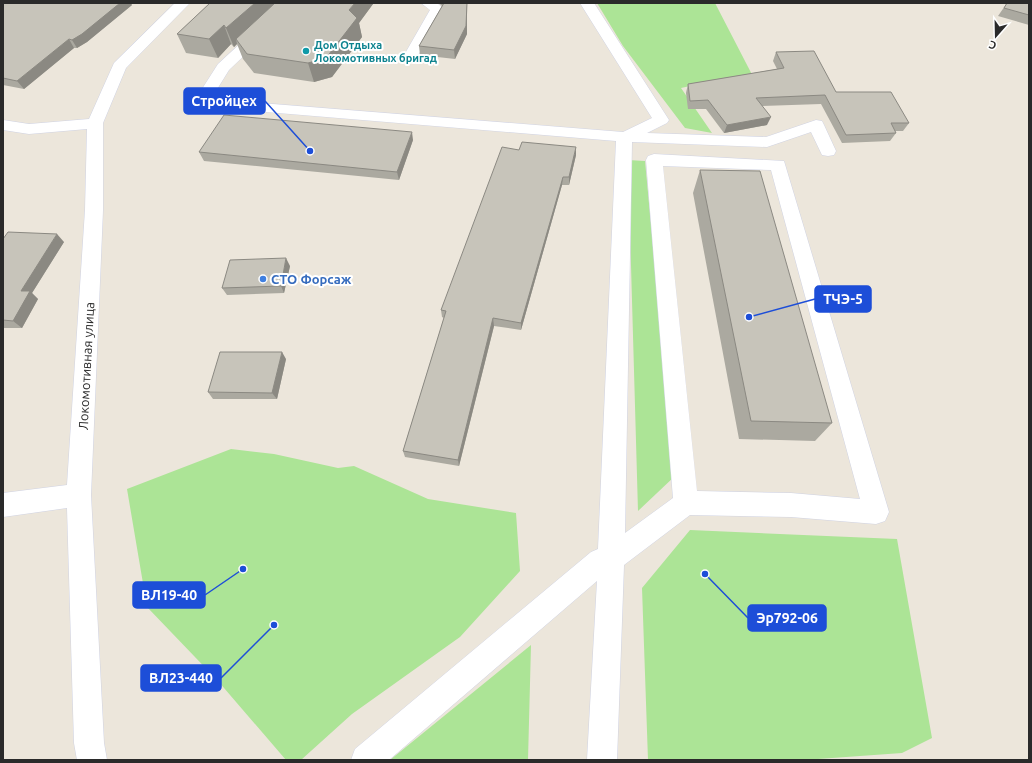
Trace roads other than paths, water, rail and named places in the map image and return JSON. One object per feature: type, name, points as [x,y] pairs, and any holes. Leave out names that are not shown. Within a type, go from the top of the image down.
[{"type":"street","name":"Локомотивная улица","points":[[92,760],[89,743],[79,495],[94,210],[95,123],[119,66],[167,17],[183,3]]},
{"type":"street","points":[[292,3],[223,67],[201,103],[624,137],[767,142],[816,126],[828,151]]},
{"type":"street","points":[[410,58],[437,8],[428,3]]},
{"type":"street","points":[[587,3],[660,120],[624,137]]},
{"type":"street","points":[[3,124],[29,129],[95,123]]},
{"type":"street","points":[[602,760],[611,559],[624,137]]},
{"type":"street","points":[[366,760],[600,561],[611,559],[686,503],[791,505],[876,512],[778,165],[654,160],[686,503]]},
{"type":"street","points":[[3,505],[79,495]]},
{"type":"place","name":"Дом Отдыха Локомотивных бригад","points":[[306,51]]},
{"type":"place","name":"Стройцех","points":[[310,151]]},
{"type":"place","name":"СТО Форсаж","points":[[263,279]]},
{"type":"place","name":"ТЧЭ-5","points":[[749,317]]},
{"type":"place","name":"ВЛ19-40","points":[[243,569]]},
{"type":"place","name":"Эр792-06","points":[[705,574]]},
{"type":"place","name":"ВЛ23-440","points":[[274,625]]}]
